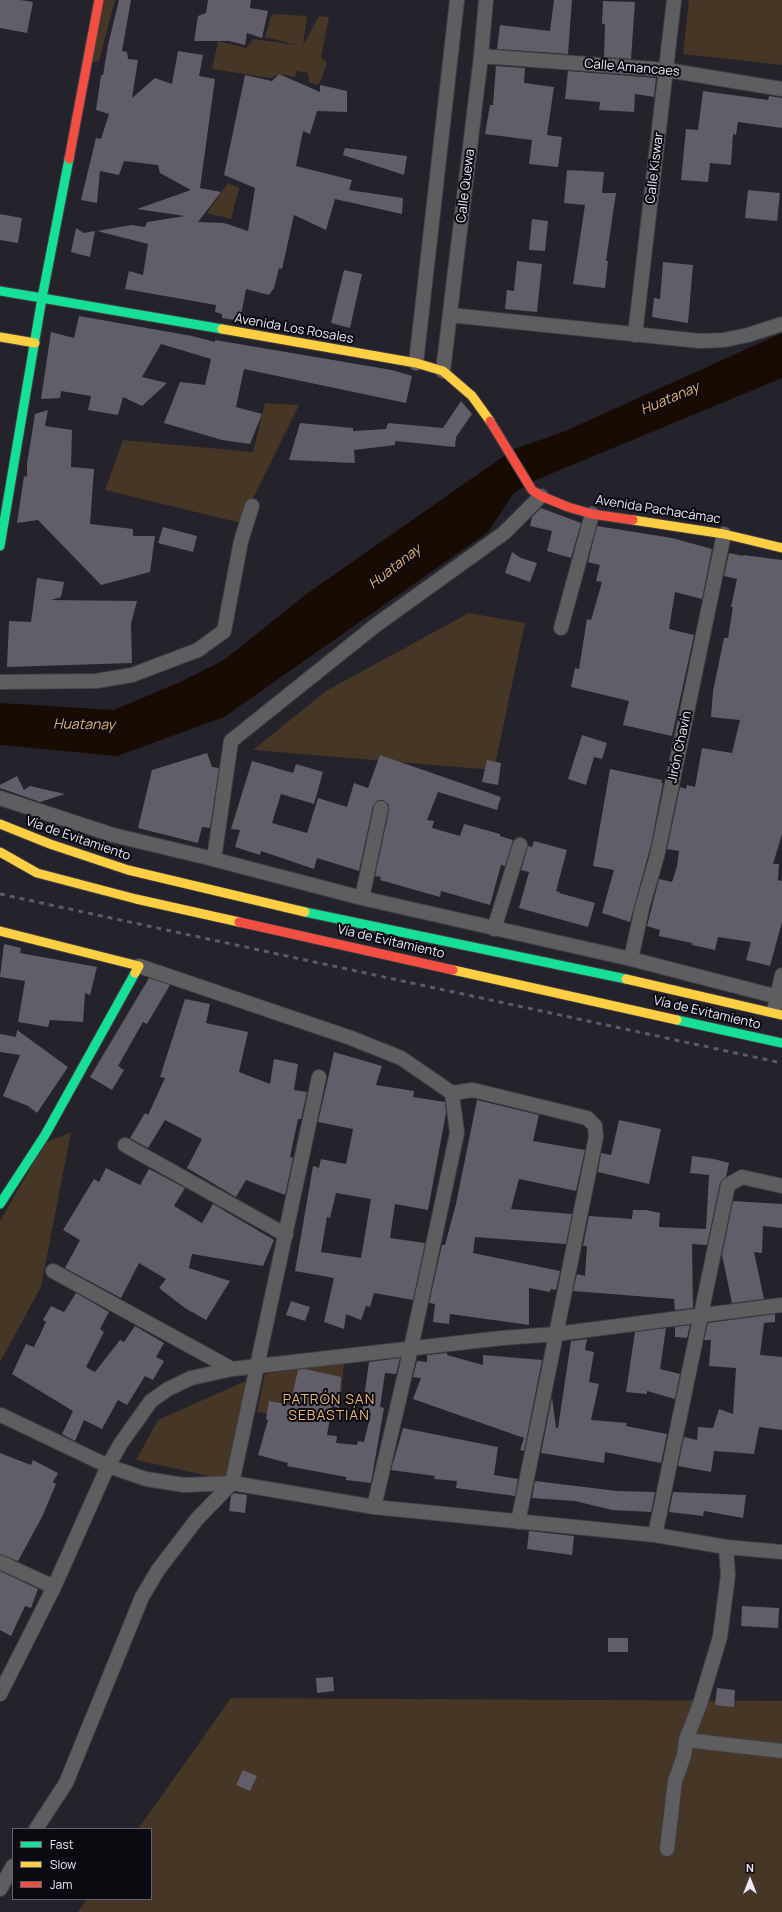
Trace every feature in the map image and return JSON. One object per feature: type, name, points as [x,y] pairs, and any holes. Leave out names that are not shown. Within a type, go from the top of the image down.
[{"type":"main road","points":[[0,546],[42,298],[99,0]]},
{"type":"main road","name":"Avenida Los Rosales","points":[[0,291],[416,364],[443,371],[472,396],[484,410],[505,447],[537,493]]},
{"type":"main road","points":[[0,337],[35,343]]},
{"type":"main road","name":"Avenida Pachacámac","points":[[537,493],[568,507],[592,514],[724,534],[782,548]]},
{"type":"main road","name":"Vía de Evitamiento","points":[[0,824],[13,831],[128,870],[434,940],[625,979],[778,1014]]},
{"type":"main road","name":"Vía de Evitamiento","points":[[0,852],[36,873],[136,899],[782,1043]]},
{"type":"main road","points":[[0,931],[139,966],[45,1135],[0,1204]]},
{"type":"street","points":[[416,364],[457,0]]},
{"type":"street","name":"Calle Quewa","points":[[443,371],[481,56],[486,0]]},
{"type":"street","name":"Calle Kiswar","points":[[634,335],[667,70],[674,0]]},
{"type":"street","name":"Calle Amancaes","points":[[481,56],[667,70],[782,89]]},
{"type":"street","points":[[450,315],[700,341],[724,340],[748,335],[782,324]]},
{"type":"street","points":[[214,859],[231,741],[376,625],[504,533],[537,493]]},
{"type":"street","points":[[0,682],[96,681],[132,674],[198,650],[224,631],[241,542],[252,506]]},
{"type":"street","points":[[561,628],[592,514]]},
{"type":"street","name":"Jirón Chavín","points":[[631,959],[642,908],[658,848],[724,534]]},
{"type":"street","points":[[0,798],[113,835],[214,859],[362,898],[631,959],[780,997]]},
{"type":"street","points":[[362,898],[381,808]]},
{"type":"street","points":[[494,929],[520,845]]},
{"type":"street","points":[[139,966],[351,1038],[401,1058],[452,1093],[473,1090],[588,1118],[595,1126],[596,1137],[518,1522]]},
{"type":"street","points":[[778,1014],[782,975]]},
{"type":"street","points":[[37,1828],[66,1783],[142,1597],[158,1570],[197,1519],[232,1484],[256,1365],[286,1235],[319,1077]]},
{"type":"street","points":[[374,1507],[411,1348],[457,1133],[452,1093]]},
{"type":"street","points":[[125,1145],[286,1235]]},
{"type":"street","points":[[655,1535],[728,1185],[742,1177],[782,1186]]},
{"type":"street","points":[[53,1271],[232,1368]]},
{"type":"street","points":[[0,1694],[54,1586],[108,1466],[121,1443],[151,1401],[168,1388],[191,1378],[232,1368],[411,1348],[556,1334],[782,1305]]},
{"type":"street","points":[[1,1415],[108,1466],[146,1479],[184,1485],[203,1486],[232,1484],[374,1507],[655,1535],[726,1547],[782,1552]]},
{"type":"street","points":[[667,1849],[675,1781],[684,1756],[686,1740],[700,1704],[720,1636],[728,1575],[726,1547]]},
{"type":"street","points":[[0,1562],[54,1586]]},
{"type":"street","points":[[686,1740],[782,1751]]},
{"type":"street","points":[[0,1889],[12,1868]]},
{"type":"shaded area","points":[[101,0],[115,0],[99,61],[90,63]]},
{"type":"shaded area","points":[[689,0],[782,0],[782,65],[683,54]]},
{"type":"shaded area","points":[[272,14],[307,16],[303,45],[319,16],[329,17],[321,58],[327,63],[321,80],[317,85],[309,82],[308,73],[296,71],[295,77],[279,74],[271,78],[212,69],[218,41],[246,48],[253,39],[297,45],[265,37]]},
{"type":"shaded area","points":[[228,183],[239,188],[231,219],[207,213]]},
{"type":"shaded area","points":[[265,403],[299,405],[241,523],[105,490],[123,440],[253,452]]},
{"type":"shaded area","points":[[469,613],[525,623],[494,770],[253,750],[326,691]]},
{"type":"shaded area","points":[[71,1132],[41,1287],[0,1362],[0,1221],[45,1143]]},
{"type":"shaded area","points":[[344,1362],[341,1399],[318,1395],[314,1420],[257,1412],[265,1374]]},
{"type":"shaded area","points":[[250,1379],[228,1480],[136,1460],[158,1420]]},
{"type":"shaded area","points":[[231,1698],[782,1701],[782,1912],[78,1912],[86,1900],[152,1900],[152,1828],[139,1828]]},
{"type":"water","name":"Huatanay","points":[[782,333],[782,378],[531,482],[514,493],[488,532],[224,717],[117,756],[0,745],[0,703],[114,710],[180,682],[224,660],[305,595],[514,449],[563,432]]},
{"type":"building","points":[[0,0],[20,0],[33,2],[27,33],[0,28]]},
{"type":"building","points":[[119,0],[131,0],[122,51],[127,52],[128,59],[138,60],[132,98],[155,78],[172,84],[178,51],[203,55],[199,76],[215,79],[200,188],[221,192],[198,222],[224,223],[248,231],[255,188],[224,175],[245,75],[272,81],[279,74],[320,92],[320,85],[347,91],[347,112],[317,111],[310,134],[303,131],[296,166],[352,180],[349,190],[403,198],[402,214],[335,199],[326,230],[294,215],[282,269],[279,268],[274,288],[269,295],[246,289],[240,321],[222,318],[222,314],[215,312],[216,305],[125,289],[129,271],[143,275],[148,244],[97,231],[131,225],[145,227],[147,222],[185,216],[137,209],[191,190],[160,173],[158,165],[124,161],[119,175],[100,171],[97,203],[81,200],[96,138],[101,139],[109,114],[96,110],[101,75],[103,75],[108,45]]},
{"type":"building","points":[[208,0],[251,0],[250,8],[268,11],[262,38],[247,33],[245,45],[229,41],[194,41],[198,16],[206,13]]},
{"type":"building","points":[[554,0],[572,0],[568,54],[497,49],[500,25],[550,31]]},
{"type":"building","points":[[603,1],[635,2],[631,59],[604,57],[605,24],[602,24]]},
{"type":"building","points":[[496,66],[525,68],[524,83],[554,87],[547,135],[562,137],[558,167],[529,164],[532,140],[485,134],[490,105],[493,105]]},
{"type":"building","points":[[568,71],[656,78],[654,97],[635,94],[634,112],[599,110],[600,102],[565,99]]},
{"type":"building","points":[[703,91],[768,100],[769,96],[782,98],[782,128],[738,122],[736,135],[733,134],[731,165],[710,163],[708,182],[681,180],[686,129],[698,130]]},
{"type":"building","points":[[345,148],[407,156],[404,175],[343,155]]},
{"type":"building","points":[[567,170],[604,172],[602,193],[616,193],[606,261],[608,261],[605,288],[573,284],[585,205],[564,203]]},
{"type":"building","points":[[748,190],[780,193],[777,221],[745,218]]},
{"type":"building","points":[[0,214],[22,218],[18,243],[0,240]]},
{"type":"building","points":[[532,219],[548,221],[545,251],[529,250]]},
{"type":"building","points":[[76,228],[84,233],[95,231],[90,257],[71,252]]},
{"type":"building","points":[[517,261],[542,264],[537,312],[505,309],[507,290],[514,291]]},
{"type":"building","points":[[663,262],[693,265],[688,323],[652,317],[654,298],[660,299]]},
{"type":"building","points":[[344,270],[362,274],[350,328],[331,323]]},
{"type":"building","points":[[79,316],[192,336],[215,342],[215,340],[392,370],[412,376],[406,403],[244,369],[236,407],[262,414],[250,444],[222,440],[164,423],[180,382],[205,385],[211,359],[161,344],[142,377],[167,383],[142,406],[123,397],[118,415],[88,410],[91,396],[61,391],[60,398],[41,399],[51,332],[74,338]]},
{"type":"building","points":[[461,401],[472,414],[456,437],[455,447],[395,441],[395,445],[354,450],[355,463],[289,460],[300,423],[353,428],[353,431],[386,429],[388,423],[443,428]]},
{"type":"building","points":[[48,410],[45,426],[72,430],[71,467],[94,469],[90,524],[133,529],[133,536],[155,536],[150,572],[101,585],[38,520],[17,523],[24,476],[27,477],[27,464],[35,414]]},
{"type":"building","points":[[541,508],[581,523],[571,558],[547,551],[552,531],[530,526],[532,517]]},
{"type":"building","points":[[597,526],[672,538],[712,549],[702,599],[675,592],[669,629],[694,635],[672,736],[623,725],[629,701],[571,687],[575,668],[579,669],[587,619],[591,620],[602,582],[596,581],[600,565],[588,562]]},
{"type":"building","points":[[163,527],[197,536],[193,552],[158,543]]},
{"type":"building","points":[[512,552],[521,558],[537,563],[530,582],[505,573]]},
{"type":"building","points":[[729,553],[782,560],[782,834],[773,864],[779,864],[778,880],[782,881],[782,922],[770,966],[746,960],[751,942],[718,937],[715,950],[692,945],[692,943],[659,936],[660,930],[647,926],[659,879],[672,882],[677,866],[679,851],[667,849],[680,787],[686,789],[687,785],[695,787],[702,748],[732,753],[740,720],[711,717],[713,691],[724,638],[728,638],[733,607],[731,607],[737,579],[724,576]]},
{"type":"building","points":[[37,578],[64,582],[61,597],[51,600],[137,601],[131,624],[132,663],[7,667],[9,621],[31,622]]},
{"type":"building","points":[[582,735],[607,743],[602,759],[594,757],[586,785],[568,779]]},
{"type":"building","points":[[207,753],[212,767],[219,768],[210,828],[202,827],[198,843],[138,828],[152,770]]},
{"type":"building","points":[[380,755],[501,797],[497,810],[438,792],[427,820],[434,821],[432,828],[460,836],[464,824],[500,834],[500,836],[513,840],[505,866],[501,865],[490,905],[441,891],[440,897],[380,880],[381,877],[375,876],[389,810],[389,805],[383,800],[378,800],[373,806],[359,871],[317,858],[314,869],[261,851],[260,855],[235,847],[240,830],[231,829],[252,761],[293,773],[296,764],[323,772],[314,804],[281,794],[272,823],[307,833],[318,798],[347,807],[354,783],[368,788]]},
{"type":"building","points":[[487,760],[501,763],[498,785],[482,782]]},
{"type":"building","points":[[610,769],[662,780],[661,783],[663,783],[651,845],[630,922],[602,913],[614,870],[593,866]]},
{"type":"building","points":[[17,776],[24,790],[30,786],[65,794],[40,802],[0,788],[0,785]]},
{"type":"building","points":[[534,841],[567,850],[556,891],[595,903],[588,927],[519,908],[529,872],[521,870],[528,846],[532,847]]},
{"type":"building","points":[[4,944],[21,948],[20,953],[97,967],[90,995],[85,993],[83,1022],[50,1020],[48,1027],[18,1022],[25,981],[0,977]]},
{"type":"building","points":[[149,978],[170,985],[147,1024],[143,1022],[118,1066],[124,1070],[112,1090],[90,1077]]},
{"type":"building","points":[[185,999],[210,1004],[206,1023],[248,1032],[239,1072],[270,1084],[274,1059],[298,1064],[294,1090],[307,1092],[301,1119],[298,1119],[290,1157],[293,1158],[285,1195],[246,1180],[236,1197],[187,1168],[202,1139],[165,1120],[148,1148],[130,1138],[145,1113],[148,1115],[165,1078],[160,1077]]},
{"type":"building","points":[[17,1030],[68,1067],[37,1113],[28,1106],[3,1096],[20,1055],[0,1052],[0,1034],[16,1037]]},
{"type":"building","points":[[334,1052],[382,1066],[376,1085],[414,1091],[413,1097],[445,1102],[446,1113],[428,1210],[395,1204],[390,1238],[425,1243],[413,1300],[374,1293],[370,1307],[366,1306],[361,1320],[346,1314],[344,1329],[324,1322],[334,1278],[295,1271],[313,1166],[319,1168],[321,1159],[346,1164],[353,1129],[318,1122]],"holes":[[[336,1193],[371,1199],[361,1258],[321,1252],[327,1217],[330,1218]]]},
{"type":"building","points":[[477,1100],[539,1115],[533,1141],[585,1150],[576,1191],[519,1179],[511,1209],[572,1214],[566,1244],[475,1237],[473,1253],[560,1271],[556,1290],[551,1289],[550,1292],[529,1288],[529,1325],[450,1314],[449,1324],[433,1322],[435,1304],[429,1303],[442,1245],[445,1245],[456,1204]]},
{"type":"building","points":[[619,1120],[661,1129],[649,1184],[598,1172],[601,1153],[611,1155]]},
{"type":"building","points":[[692,1156],[729,1163],[726,1177],[720,1183],[707,1245],[692,1244],[693,1308],[675,1310],[674,1299],[573,1291],[577,1274],[585,1276],[587,1246],[583,1246],[589,1216],[632,1219],[633,1210],[646,1210],[660,1213],[659,1227],[706,1229],[709,1175],[690,1173]]},
{"type":"building","points":[[106,1168],[140,1185],[149,1169],[185,1188],[174,1206],[202,1223],[213,1204],[274,1240],[263,1266],[192,1254],[189,1268],[230,1281],[206,1320],[185,1308],[159,1288],[166,1279],[139,1263],[121,1298],[65,1268],[80,1240],[63,1230],[94,1179],[99,1182]]},
{"type":"building","points":[[733,1201],[782,1204],[782,1228],[763,1226],[762,1253],[754,1252],[764,1299],[732,1303],[722,1255]]},
{"type":"building","points":[[76,1293],[109,1312],[100,1329],[104,1332],[86,1367],[95,1372],[120,1340],[124,1342],[135,1326],[164,1343],[156,1357],[164,1361],[153,1380],[145,1376],[127,1405],[118,1400],[102,1429],[84,1420],[75,1441],[62,1434],[73,1411],[12,1374],[26,1344],[34,1347],[46,1322],[43,1320],[51,1306],[64,1312]]},
{"type":"building","points":[[291,1301],[310,1307],[305,1321],[286,1315]]},
{"type":"building","points":[[775,1314],[775,1322],[764,1323],[760,1355],[782,1357],[782,1430],[759,1427],[754,1454],[714,1451],[711,1472],[678,1466],[684,1437],[697,1440],[698,1427],[713,1428],[719,1409],[733,1414],[736,1368],[709,1366],[711,1340],[704,1340],[708,1323]]},
{"type":"building","points":[[690,1325],[687,1338],[675,1337],[675,1327]]},
{"type":"building","points":[[666,1328],[660,1369],[680,1374],[675,1399],[647,1391],[647,1394],[626,1392],[635,1332]]},
{"type":"building","points":[[587,1339],[585,1350],[594,1352],[589,1382],[599,1384],[591,1420],[627,1423],[626,1426],[667,1434],[661,1463],[605,1452],[604,1463],[541,1453],[552,1397],[556,1428],[558,1428],[571,1341]]},
{"type":"building","points":[[447,1353],[447,1355],[483,1365],[483,1355],[542,1360],[524,1451],[520,1450],[524,1438],[413,1399],[421,1378],[413,1377],[417,1361],[427,1362],[427,1355]]},
{"type":"building","points":[[400,1358],[396,1374],[385,1373],[380,1407],[384,1408],[371,1483],[346,1480],[346,1477],[287,1466],[288,1463],[258,1455],[268,1420],[266,1419],[269,1401],[290,1405],[298,1370],[305,1369],[341,1377],[339,1408],[332,1406],[327,1435],[337,1436],[336,1443],[357,1445],[358,1441],[364,1442],[371,1413],[362,1412],[369,1362]]},
{"type":"building","points":[[403,1428],[498,1447],[494,1475],[518,1479],[515,1496],[456,1488],[457,1481],[434,1479],[435,1476],[391,1470]]},
{"type":"building","points":[[0,1453],[31,1465],[33,1460],[58,1473],[53,1482],[56,1484],[42,1517],[18,1561],[0,1554]]},
{"type":"building","points":[[535,1481],[617,1491],[655,1492],[651,1512],[612,1510],[575,1501],[532,1498]]},
{"type":"building","points":[[673,1492],[746,1495],[743,1518],[704,1511],[703,1516],[669,1512]]},
{"type":"building","points":[[234,1493],[247,1495],[245,1513],[229,1511],[231,1496]]},
{"type":"building","points":[[529,1531],[574,1536],[572,1555],[527,1549]]},
{"type":"building","points":[[0,1571],[38,1589],[31,1608],[25,1606],[11,1636],[0,1630]]},
{"type":"building","points":[[742,1606],[779,1608],[778,1628],[741,1626]]},
{"type":"building","points":[[608,1638],[628,1638],[628,1652],[608,1652]]},
{"type":"building","points":[[333,1677],[334,1691],[317,1693],[316,1678]]},
{"type":"building","points":[[717,1688],[735,1690],[734,1707],[715,1705]]},
{"type":"building","points":[[243,1770],[257,1776],[250,1791],[236,1785]]},
{"type":"railway","points":[[0,894],[782,1063]]},
{"type":"traffic: fast","points":[[69,159],[42,298],[222,329]]},
{"type":"traffic: fast","points":[[0,291],[42,298],[0,546]]},
{"type":"traffic: fast","points":[[305,912],[626,979]]},
{"type":"traffic: fast","points":[[0,1204],[45,1135],[135,973]]},
{"type":"traffic: fast","points":[[677,1020],[782,1043]]},
{"type":"traffic: slow","points":[[222,329],[416,363],[443,371],[472,396],[490,421]]},
{"type":"traffic: slow","points":[[0,337],[35,343]]},
{"type":"traffic: slow","points":[[633,520],[724,534],[782,548]]},
{"type":"traffic: slow","points":[[0,824],[50,844],[128,870],[305,912]]},
{"type":"traffic: slow","points":[[0,852],[37,873],[136,899],[239,922]]},
{"type":"traffic: slow","points":[[0,931],[139,966],[135,973]]},
{"type":"traffic: slow","points":[[453,970],[677,1020]]},
{"type":"traffic: slow","points":[[626,979],[782,1015]]},
{"type":"traffic: jam","points":[[69,159],[99,0]]},
{"type":"traffic: jam","points":[[490,421],[532,490],[541,496],[568,507],[592,514],[633,520]]},
{"type":"traffic: jam","points":[[239,922],[453,970]]},
{"type":"district","name":"PATRÓN SAN SEBASTIÁN","points":[[329,1408]]}]
